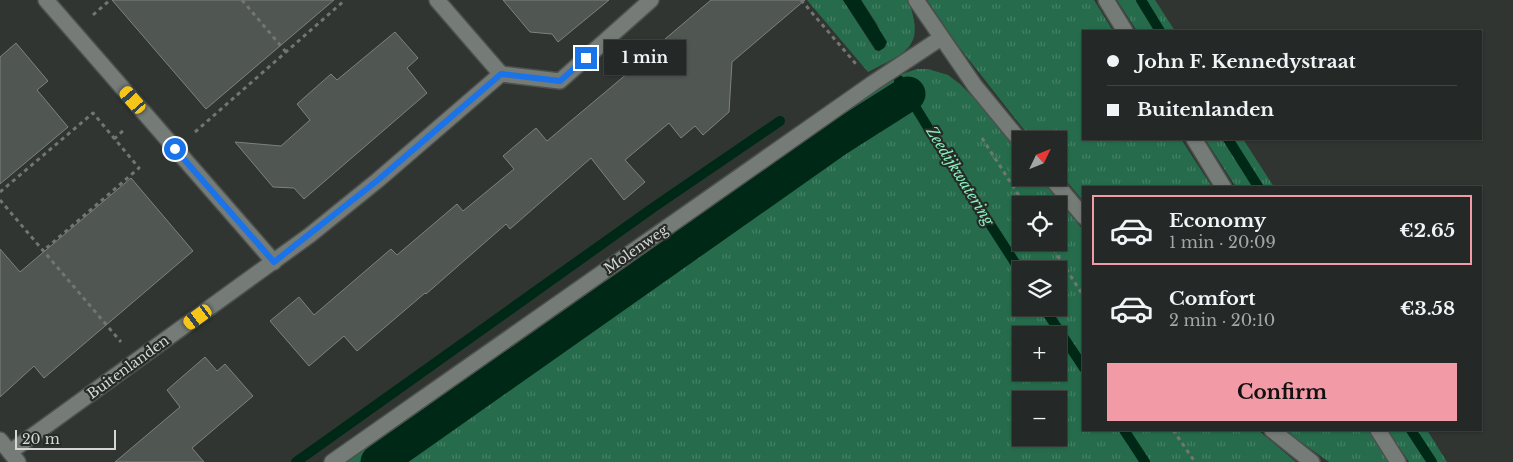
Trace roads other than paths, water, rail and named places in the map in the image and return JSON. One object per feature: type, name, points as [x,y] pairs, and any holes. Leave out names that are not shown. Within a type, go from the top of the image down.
[{"type":"street","points":[[46,0],[274,262]]},
{"type":"street","points":[[437,0],[501,74],[560,81],[651,0]]},
{"type":"street","points":[[916,0],[975,86],[1012,131]]},
{"type":"street","points":[[1106,0],[1124,30]]},
{"type":"street","name":"Molenweg","points":[[332,462],[873,83],[941,38]]},
{"type":"street","name":"Buitenlanden","points":[[14,457],[137,360],[274,262],[378,180],[501,74]]},
{"type":"street","points":[[1195,140],[1223,186]]},
{"type":"street","points":[[1058,186],[1082,214]]},
{"type":"street","points":[[1273,431],[1312,462]]},
{"type":"street","points":[[1379,431],[1398,462]]},
{"type":"street","points":[[0,440],[14,457]]},
{"type":"waterway","points":[[1141,0],[1159,30]]},
{"type":"waterway","name":"Zeedijkwatering","points":[[899,80],[1014,261]]},
{"type":"waterway","points":[[378,462],[837,139],[908,94]]},
{"type":"waterway","points":[[296,462],[654,207],[780,121]]},
{"type":"waterway","points":[[1229,140],[1258,186]]},
{"type":"waterway","name":"Zeedijkwatering","points":[[1049,316],[1082,365]]},
{"type":"waterway","name":"Zeedijkwatering","points":[[1125,431],[1145,462]]},
{"type":"waterway","points":[[1412,431],[1432,462]]}]
